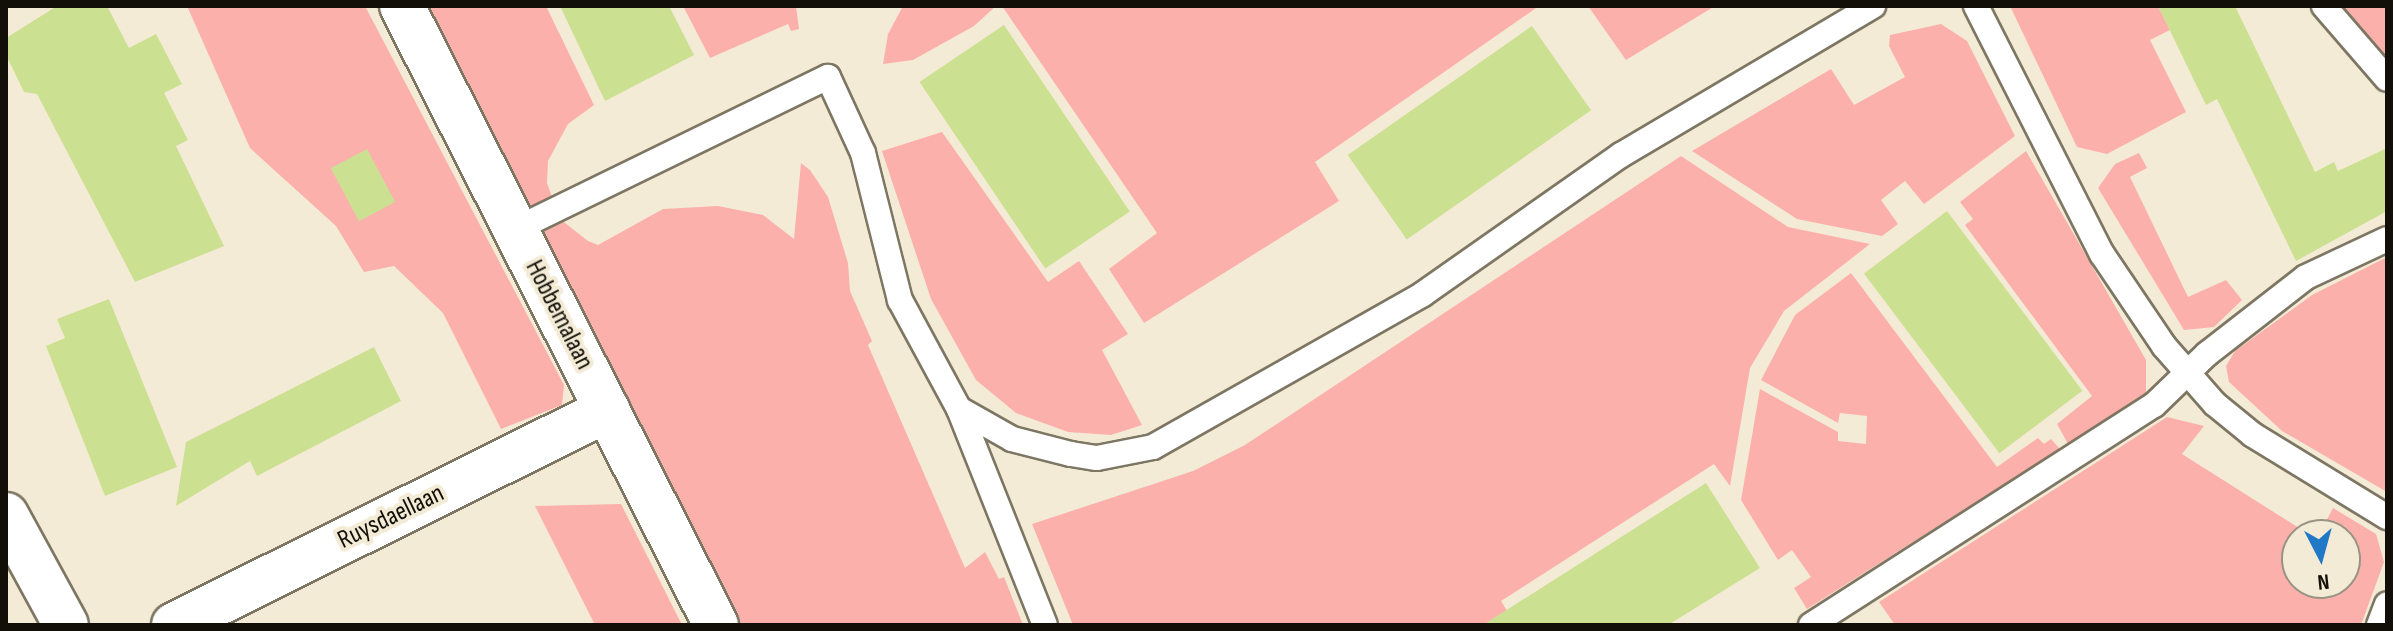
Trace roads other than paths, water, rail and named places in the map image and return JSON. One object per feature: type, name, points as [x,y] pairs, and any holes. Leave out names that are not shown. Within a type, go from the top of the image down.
[{"type":"street","name":"Hobbemalaan","points":[[402,6],[716,625]]},
{"type":"street","name":"Ruysdaellaan","points":[[174,625],[608,410]]},
{"type":"street","points":[[6,515],[66,625]]},
{"type":"lane","points":[[959,409],[1012,439],[1071,454],[1097,458],[1153,447],[1423,294],[1621,155],[1873,6]]},
{"type":"lane","points":[[1976,6],[2102,254],[2187,373],[2253,435],[2387,517]]},
{"type":"lane","points":[[2324,6],[2387,79]]},
{"type":"lane","points":[[516,229],[828,77],[863,153],[900,300],[959,409],[1045,625]]},
{"type":"lane","points":[[1811,625],[2154,405],[2187,373],[2306,277],[2387,239]]},
{"type":"lane","points":[[2379,625],[2387,604]]}]
